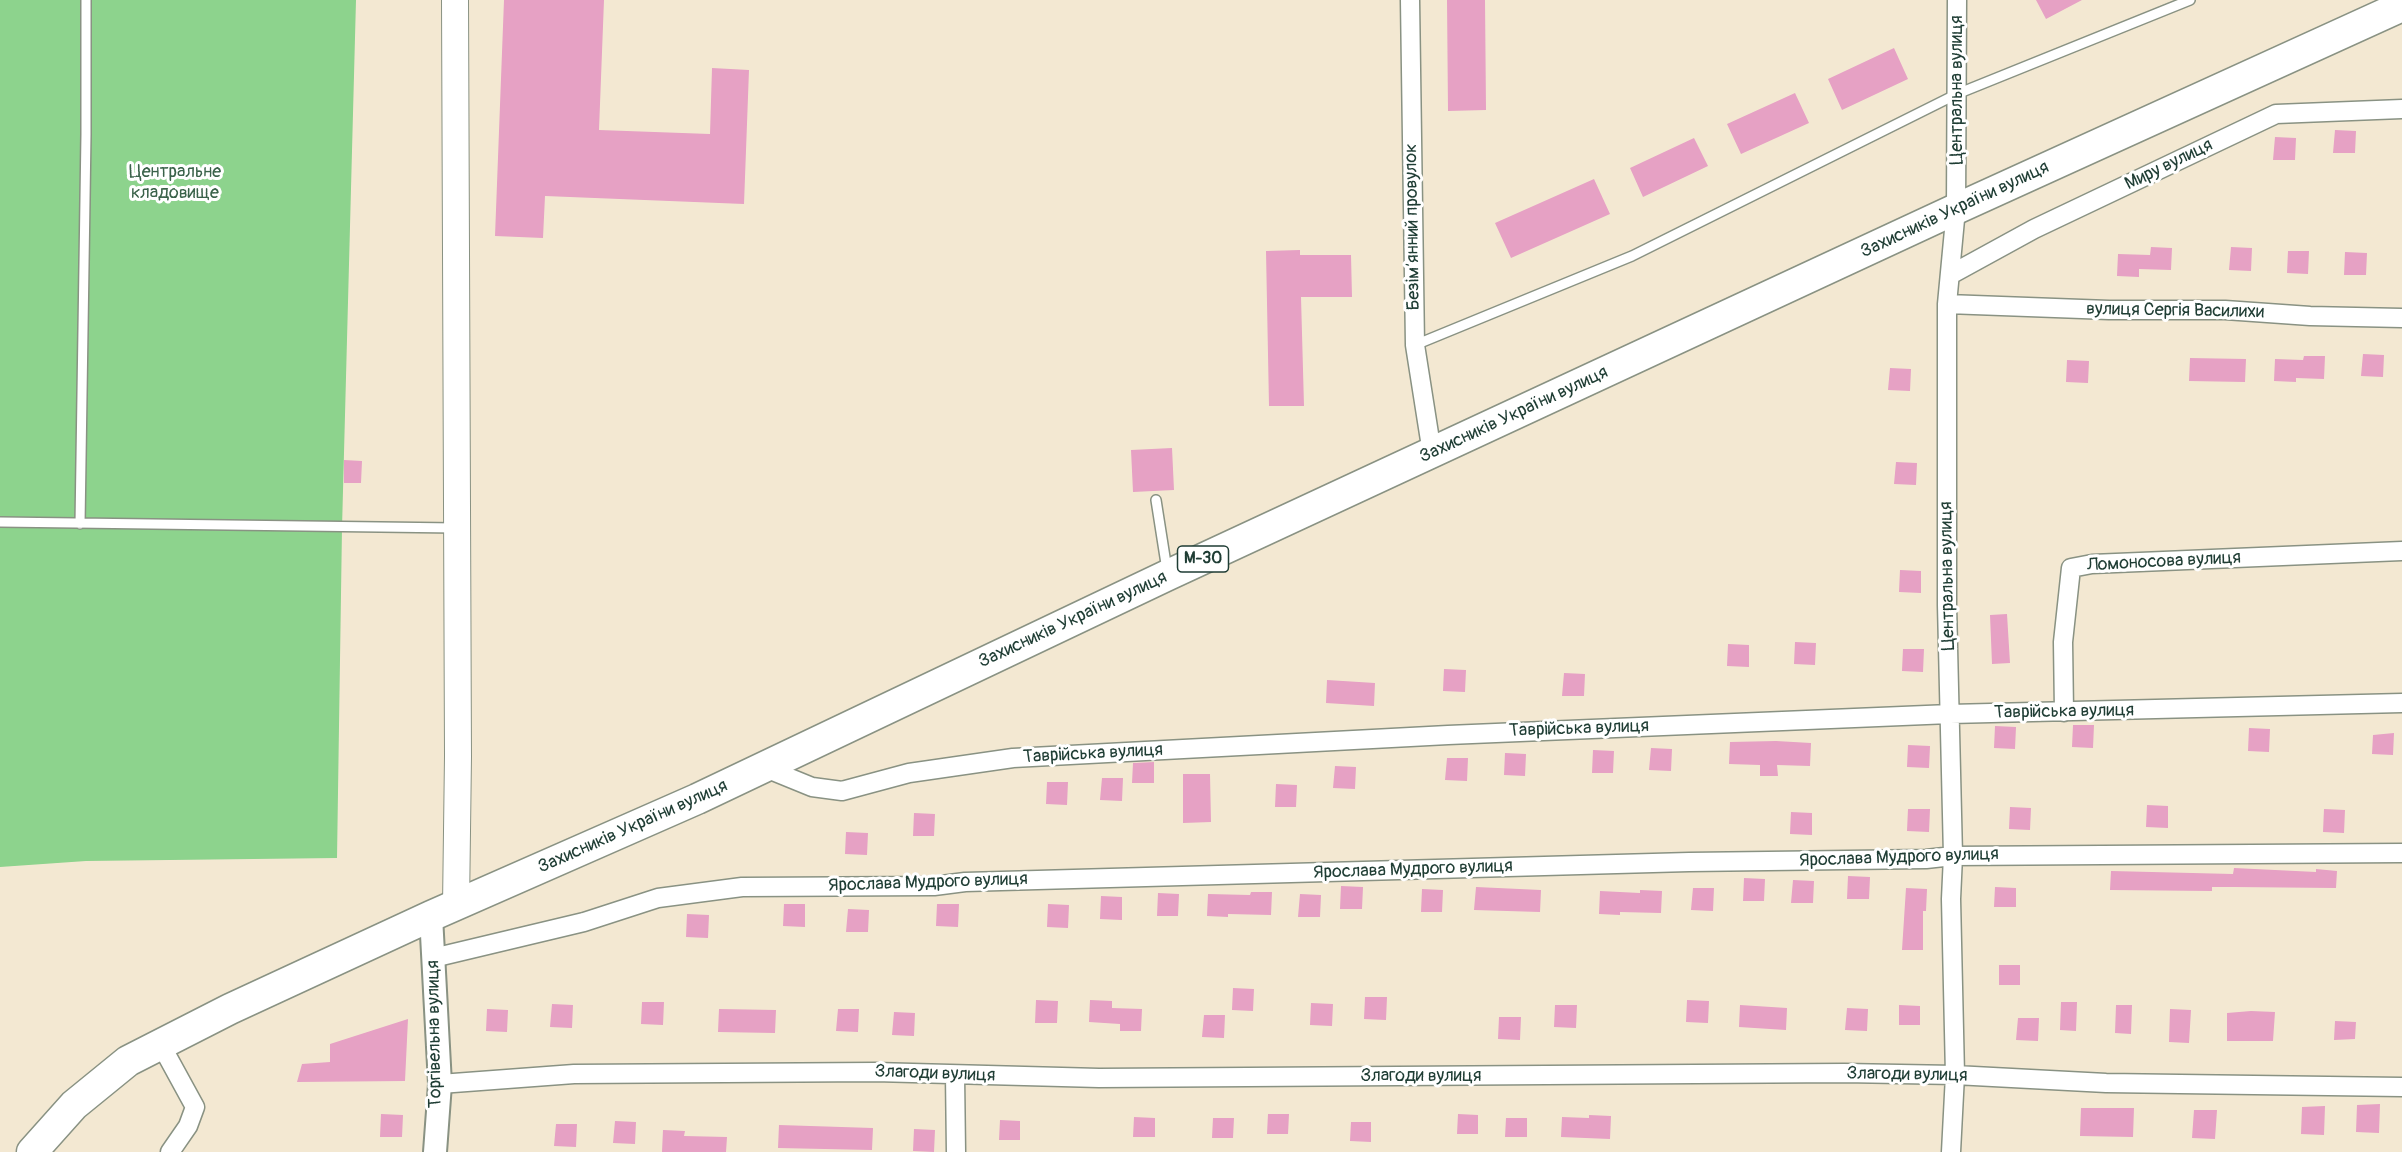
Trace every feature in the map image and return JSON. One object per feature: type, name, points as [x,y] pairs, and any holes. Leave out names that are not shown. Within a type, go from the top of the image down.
[{"type":"highway","name":"Захисників України вулиця","points":[[32,1152],[74,1104],[128,1061],[160,1043],[444,911],[763,767],[1168,575],[1956,209],[2402,6]]},
{"type":"main road","points":[[444,911],[458,528],[455,0]]},
{"type":"street","name":"Безімʼянний провулок","points":[[1410,0],[1415,345],[1432,453]]},
{"type":"street","name":"Центральна вулиця","points":[[1951,1152],[1955,1075],[1947,605],[1947,304],[1956,209],[1957,0]]},
{"type":"street","name":"Миру вулиця","points":[[1950,275],[2034,229],[2276,114],[2402,109]]},
{"type":"street","name":"вулиця Сергія Василихи","points":[[1947,304],[2109,310],[2225,310],[2310,316],[2402,318]]},
{"type":"street","name":"Ломоносова вулиця","points":[[2064,712],[2063,642],[2071,568],[2092,564],[2402,551]]},
{"type":"street","name":"Таврійська вулиця","points":[[763,767],[812,787],[842,791],[909,773],[1013,758],[1448,735],[1950,714],[2402,703]]},
{"type":"street","name":"Ярослава Мудрого вулиця","points":[[433,958],[584,922],[658,898],[742,887],[934,886],[988,881],[1689,862],[1926,859],[1953,856],[2402,853]]},
{"type":"street","name":"Торгівельна вулиця","points":[[435,1152],[440,1084],[433,958],[444,911]]},
{"type":"street","points":[[160,1043],[195,1107],[188,1126],[170,1152]]},
{"type":"street","name":"Злагоди вулиця","points":[[440,1084],[574,1074],[876,1072],[1099,1078],[1832,1073],[1955,1075],[2106,1083],[2402,1087]]},
{"type":"street","points":[[955,1075],[956,1152]]},
{"type":"lane","points":[[80,524],[86,0]]},
{"type":"lane","points":[[1415,345],[1632,256],[1957,94],[2190,0]]},
{"type":"lane","points":[[1156,500],[1168,575]]},
{"type":"lane","points":[[0,522],[458,528]]},
{"type":"green space","name":"Центральне кладовище","points":[[0,0],[356,0],[342,528],[337,858],[86,861],[0,867]]},
{"type":"building","points":[[504,0],[604,0],[599,130],[710,134],[712,68],[749,70],[744,204],[545,196],[543,238],[495,236]]},
{"type":"building","points":[[1447,0],[1485,0],[1486,110],[1448,111]]},
{"type":"building","points":[[2036,0],[2082,0],[2046,19]]},
{"type":"building","points":[[1894,48],[1908,79],[1842,110],[1828,79]]},
{"type":"building","points":[[1795,93],[1809,123],[1741,154],[1727,124]]},
{"type":"building","points":[[2335,130],[2356,131],[2355,153],[2333,153]]},
{"type":"building","points":[[2275,137],[2296,138],[2295,160],[2273,160]]},
{"type":"building","points":[[1694,138],[1708,166],[1643,197],[1630,168]]},
{"type":"building","points":[[1594,179],[1610,214],[1511,258],[1495,223]]},
{"type":"building","points":[[2151,247],[2172,248],[2171,270],[2139,269],[2139,277],[2117,276],[2118,254],[2150,255]]},
{"type":"building","points":[[2231,247],[2252,248],[2251,271],[2229,270]]},
{"type":"building","points":[[1300,250],[1300,255],[1351,255],[1352,297],[1301,297],[1304,406],[1269,406],[1266,251]]},
{"type":"building","points":[[2288,251],[2309,251],[2308,274],[2287,273]]},
{"type":"building","points":[[2345,252],[2367,253],[2366,275],[2344,275]]},
{"type":"building","points":[[2363,354],[2384,355],[2383,377],[2361,376]]},
{"type":"building","points":[[2304,356],[2325,356],[2324,379],[2296,378],[2296,382],[2274,381],[2275,359],[2303,360]]},
{"type":"building","points":[[2190,358],[2246,359],[2245,382],[2189,381]]},
{"type":"building","points":[[2067,360],[2089,361],[2088,383],[2066,382]]},
{"type":"building","points":[[1890,368],[1911,369],[1910,391],[1888,390]]},
{"type":"building","points":[[1172,448],[1174,490],[1133,492],[1131,450]]},
{"type":"building","points":[[344,460],[362,461],[361,483],[344,483]]},
{"type":"building","points":[[1896,462],[1917,463],[1916,485],[1894,484]]},
{"type":"building","points":[[1900,570],[1921,571],[1921,593],[1899,592]]},
{"type":"building","points":[[2007,614],[2010,663],[1992,664],[1990,615]]},
{"type":"building","points":[[1795,642],[1816,643],[1815,665],[1794,664]]},
{"type":"building","points":[[1728,644],[1749,645],[1749,667],[1727,666]]},
{"type":"building","points":[[1903,649],[1924,649],[1923,672],[1902,671]]},
{"type":"building","points":[[1444,669],[1466,670],[1465,692],[1443,691]]},
{"type":"building","points":[[1564,673],[1585,674],[1584,696],[1562,696]]},
{"type":"building","points":[[1327,680],[1375,683],[1374,706],[1326,703]]},
{"type":"building","points":[[2073,725],[2094,725],[2093,748],[2072,747]]},
{"type":"building","points":[[1995,726],[2016,727],[2015,749],[1994,748]]},
{"type":"building","points":[[2249,728],[2270,729],[2269,752],[2248,751]]},
{"type":"building","points":[[2394,733],[2393,755],[2372,754],[2373,735]]},
{"type":"building","points":[[1730,742],[1811,743],[1810,766],[1777,765],[1778,776],[1760,776],[1760,765],[1729,764]]},
{"type":"building","points":[[1908,745],[1930,746],[1929,768],[1907,767]]},
{"type":"building","points":[[1651,748],[1672,749],[1671,771],[1649,770]]},
{"type":"building","points":[[1593,750],[1614,751],[1613,773],[1592,773]]},
{"type":"building","points":[[1505,753],[1526,754],[1525,776],[1504,775]]},
{"type":"building","points":[[1447,758],[1468,758],[1467,781],[1445,780]]},
{"type":"building","points":[[1154,762],[1154,783],[1132,783],[1133,763]]},
{"type":"building","points":[[1335,766],[1356,767],[1355,789],[1333,788]]},
{"type":"building","points":[[1183,774],[1210,774],[1211,822],[1183,823]]},
{"type":"building","points":[[1102,778],[1123,778],[1122,801],[1100,800]]},
{"type":"building","points":[[1047,782],[1068,782],[1067,805],[1046,804]]},
{"type":"building","points":[[1276,784],[1297,785],[1296,807],[1275,807]]},
{"type":"building","points":[[2147,805],[2168,806],[2168,828],[2146,827]]},
{"type":"building","points":[[2010,807],[2031,808],[2030,830],[2009,829]]},
{"type":"building","points":[[1908,809],[1930,809],[1929,832],[1907,831]]},
{"type":"building","points":[[2324,809],[2345,810],[2344,833],[2323,832]]},
{"type":"building","points":[[1791,812],[1812,813],[1812,835],[1790,834]]},
{"type":"building","points":[[914,813],[935,814],[934,836],[913,836]]},
{"type":"building","points":[[846,832],[868,833],[867,855],[845,854]]},
{"type":"building","points":[[2234,868],[2337,871],[2336,888],[2212,887],[2212,891],[2110,890],[2111,871],[2233,874]]},
{"type":"building","points":[[1848,876],[1870,877],[1869,899],[1847,899]]},
{"type":"building","points":[[1744,878],[1765,879],[1764,901],[1743,901]]},
{"type":"building","points":[[1793,880],[1814,881],[1813,903],[1791,903]]},
{"type":"building","points":[[1341,886],[1363,887],[1362,909],[1340,909]]},
{"type":"building","points":[[1476,887],[1541,890],[1540,912],[1474,910]]},
{"type":"building","points":[[1995,887],[2016,888],[2016,907],[1994,907]]},
{"type":"building","points":[[1693,888],[1714,888],[1713,911],[1691,910]]},
{"type":"building","points":[[1906,888],[1927,889],[1926,911],[1923,911],[1923,950],[1902,950]]},
{"type":"building","points":[[1422,889],[1443,890],[1442,912],[1421,912]]},
{"type":"building","points":[[1640,890],[1662,891],[1661,913],[1599,914],[1600,891],[1640,893]]},
{"type":"building","points":[[1251,892],[1272,892],[1271,915],[1207,916],[1208,894],[1250,895]]},
{"type":"building","points":[[1158,893],[1179,894],[1178,916],[1157,916]]},
{"type":"building","points":[[1300,894],[1321,895],[1320,917],[1298,917]]},
{"type":"building","points":[[1101,896],[1122,897],[1122,920],[1100,919]]},
{"type":"building","points":[[784,904],[805,904],[805,927],[783,926]]},
{"type":"building","points":[[937,904],[959,904],[958,927],[936,926]]},
{"type":"building","points":[[1048,904],[1069,905],[1068,928],[1047,927]]},
{"type":"building","points":[[848,909],[869,910],[868,932],[846,932]]},
{"type":"building","points":[[687,914],[709,915],[708,938],[686,937]]},
{"type":"building","points":[[1999,965],[2020,965],[2020,985],[1999,985]]},
{"type":"building","points":[[1233,988],[1254,989],[1253,1011],[1232,1010]]},
{"type":"building","points":[[1365,997],[1387,997],[1386,1020],[1364,1019]]},
{"type":"building","points":[[1036,1000],[1058,1001],[1057,1023],[1035,1023]]},
{"type":"building","points":[[1090,1000],[1112,1001],[1112,1008],[1142,1009],[1141,1031],[1120,1031],[1120,1024],[1089,1022]]},
{"type":"building","points":[[1687,1000],[1709,1001],[1708,1023],[1686,1022]]},
{"type":"building","points":[[642,1002],[664,1002],[663,1025],[641,1024]]},
{"type":"building","points":[[2061,1002],[2077,1002],[2076,1031],[2060,1030]]},
{"type":"building","points":[[1311,1003],[1333,1004],[1332,1026],[1310,1025]]},
{"type":"building","points":[[552,1004],[573,1005],[572,1028],[550,1027]]},
{"type":"building","points":[[1555,1005],[1577,1005],[1576,1028],[1554,1027]]},
{"type":"building","points":[[1740,1005],[1787,1008],[1786,1030],[1739,1027]]},
{"type":"building","points":[[1899,1005],[1920,1006],[1920,1025],[1899,1025]]},
{"type":"building","points":[[2116,1005],[2132,1005],[2131,1034],[2115,1033]]},
{"type":"building","points":[[1847,1008],[1868,1009],[1867,1031],[1845,1030]]},
{"type":"building","points":[[487,1009],[508,1010],[507,1032],[486,1031]]},
{"type":"building","points":[[719,1009],[776,1010],[775,1033],[718,1032]]},
{"type":"building","points":[[838,1009],[859,1009],[858,1032],[836,1031]]},
{"type":"building","points":[[2170,1009],[2191,1010],[2189,1043],[2169,1042]]},
{"type":"building","points":[[894,1012],[915,1013],[914,1036],[892,1035]]},
{"type":"building","points":[[2275,1012],[2273,1041],[2227,1041],[2227,1013]]},
{"type":"building","points":[[1204,1015],[1225,1015],[1224,1038],[1202,1037]]},
{"type":"building","points":[[1499,1017],[1521,1017],[1520,1040],[1498,1039]]},
{"type":"building","points":[[2018,1018],[2039,1018],[2038,1041],[2016,1040]]},
{"type":"building","points":[[408,1019],[405,1081],[297,1082],[302,1064],[330,1062],[330,1044]]},
{"type":"building","points":[[2335,1021],[2356,1022],[2355,1039],[2334,1040]]},
{"type":"building","points":[[2380,1104],[2379,1133],[2356,1132],[2357,1105]]},
{"type":"building","points":[[2325,1106],[2324,1135],[2301,1134],[2302,1107]]},
{"type":"building","points":[[2081,1108],[2134,1108],[2133,1137],[2080,1136]]},
{"type":"building","points":[[2194,1110],[2217,1110],[2215,1139],[2192,1138]]},
{"type":"building","points":[[381,1114],[403,1115],[402,1137],[380,1137]]},
{"type":"building","points":[[1268,1114],[1289,1114],[1288,1134],[1267,1134]]},
{"type":"building","points":[[1458,1114],[1478,1115],[1478,1134],[1457,1134]]},
{"type":"building","points":[[1589,1115],[1611,1116],[1610,1139],[1561,1137],[1562,1117],[1589,1118]]},
{"type":"building","points":[[1134,1117],[1155,1118],[1155,1137],[1133,1137]]},
{"type":"building","points":[[1213,1118],[1234,1118],[1233,1138],[1212,1138]]},
{"type":"building","points":[[1506,1118],[1527,1118],[1527,1137],[1505,1137]]},
{"type":"building","points":[[1000,1120],[1020,1121],[1020,1140],[999,1140]]},
{"type":"building","points":[[615,1121],[636,1122],[635,1144],[613,1143]]},
{"type":"building","points":[[1351,1122],[1371,1122],[1371,1142],[1350,1141]]},
{"type":"building","points":[[556,1124],[577,1124],[576,1147],[554,1146]]},
{"type":"building","points":[[779,1125],[873,1128],[872,1150],[778,1148]]},
{"type":"building","points":[[914,1129],[935,1130],[934,1152],[913,1151]]},
{"type":"building","points":[[663,1130],[685,1131],[684,1136],[727,1137],[726,1152],[662,1152]]}]
